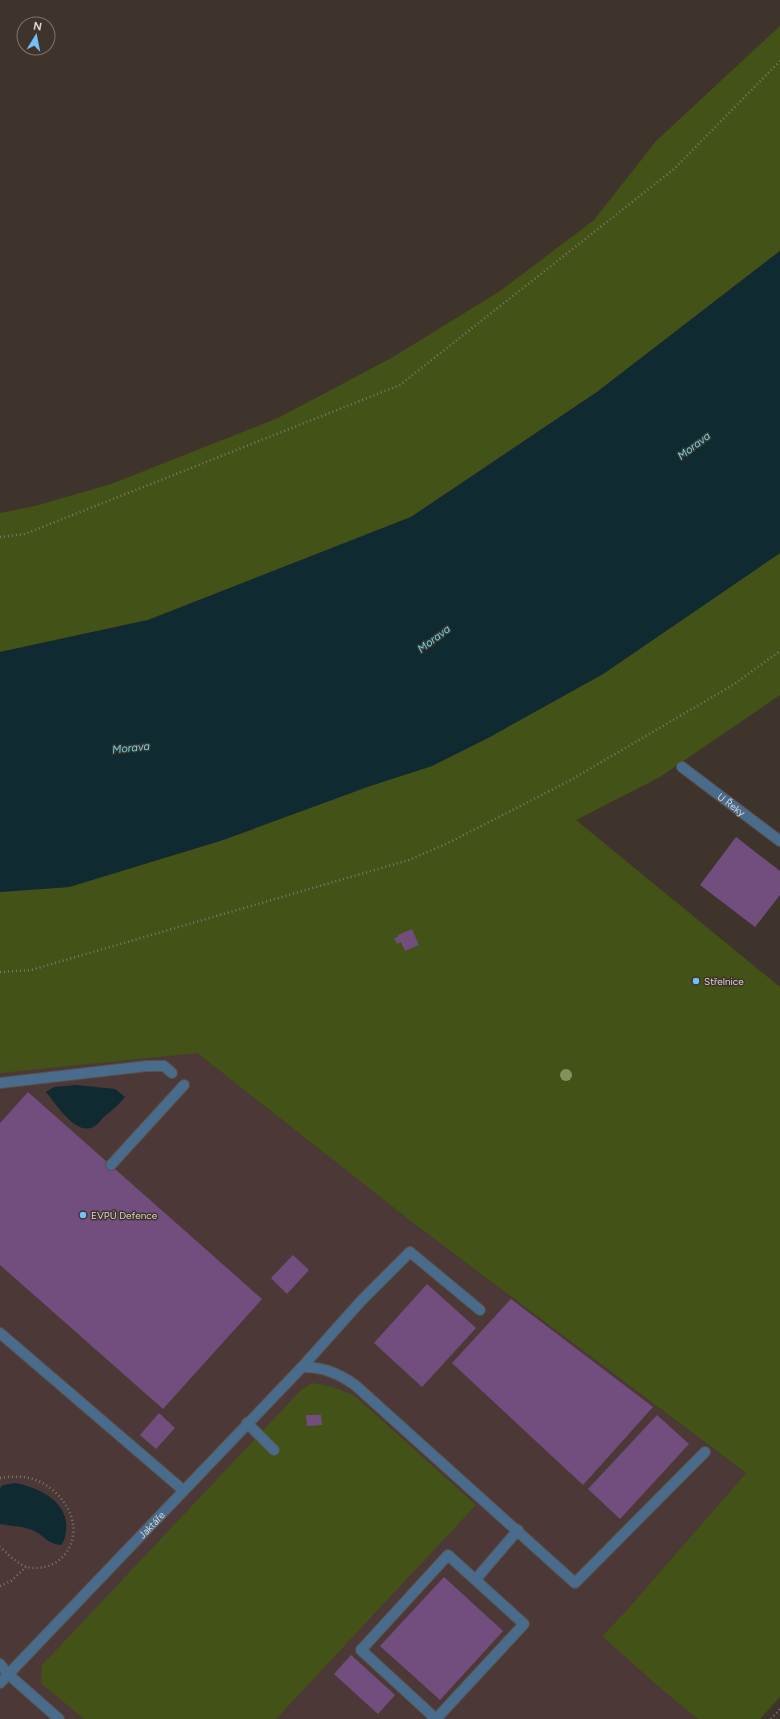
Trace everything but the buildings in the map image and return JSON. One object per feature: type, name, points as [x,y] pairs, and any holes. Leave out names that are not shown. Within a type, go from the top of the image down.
[{"type":"street","name":"U Řeky","points":[[682,767],[780,842]]},
{"type":"street","points":[[0,1084],[147,1066],[164,1066],[172,1073]]},
{"type":"street","points":[[111,1165],[184,1085]]},
{"type":"street","name":"Jaktáře","points":[[0,1683],[302,1367],[361,1301],[410,1252],[480,1310]]},
{"type":"street","points":[[0,1333],[183,1490]]},
{"type":"street","points":[[302,1367],[326,1369],[342,1375],[355,1385],[518,1530],[575,1583],[705,1452]]},
{"type":"street","points":[[247,1423],[274,1450]]},
{"type":"street","points":[[476,1579],[518,1530]]},
{"type":"street","points":[[448,1555],[476,1579],[524,1624],[436,1719],[361,1650],[448,1555]]},
{"type":"street","points":[[0,1664],[8,1674],[59,1719]]},
{"type":"path","points":[[0,537],[25,534],[400,385],[674,169],[780,61]]},
{"type":"path","points":[[0,972],[31,970],[409,860],[450,842],[569,781],[733,686],[780,651]]},
{"type":"path","points":[[0,1478],[12,1476],[33,1479],[47,1485],[68,1508],[74,1534],[70,1546],[58,1562],[48,1567],[26,1566],[0,1547]]},
{"type":"path","points":[[0,1586],[11,1581],[26,1566]]},
{"type":"path","points":[[770,1719],[780,1709]]},
{"type":"shaded area","points":[[137,999],[197,1053],[408,1219],[746,1473],[626,1611],[602,1636],[699,1719],[0,1719],[0,1010]]},
{"type":"green space","points":[[780,26],[780,251],[597,392],[411,517],[148,620],[0,652],[0,513],[35,506],[111,484],[278,418],[393,357],[500,291],[594,220],[656,141]]},
{"type":"green space","points":[[780,553],[780,695],[660,777],[576,820],[780,987],[780,1697],[760,1719],[698,1719],[659,1687],[602,1636],[626,1611],[746,1473],[408,1219],[197,1053],[0,1073],[0,892],[69,887],[223,840],[370,786],[432,766],[488,738],[603,674]]},
{"type":"green space","points":[[313,1383],[333,1387],[355,1396],[476,1505],[276,1719],[84,1719],[41,1683],[42,1665],[302,1389]]},
{"type":"water","name":"Morava","points":[[780,251],[780,553],[603,674],[488,738],[432,766],[370,786],[223,840],[69,887],[0,892],[0,652],[148,620],[411,517],[597,392]]},
{"type":"water","points":[[76,1085],[115,1089],[125,1097],[95,1126],[87,1129],[73,1123],[46,1092],[54,1087]]},
{"type":"water","points":[[15,1483],[42,1492],[58,1504],[66,1521],[65,1537],[61,1545],[52,1543],[36,1532],[28,1529],[0,1524],[0,1488],[3,1485]]},
{"type":"place","name":"Střelnice","points":[[696,981]]},
{"type":"place","name":"EVPÚ Defence","points":[[83,1215]]}]
